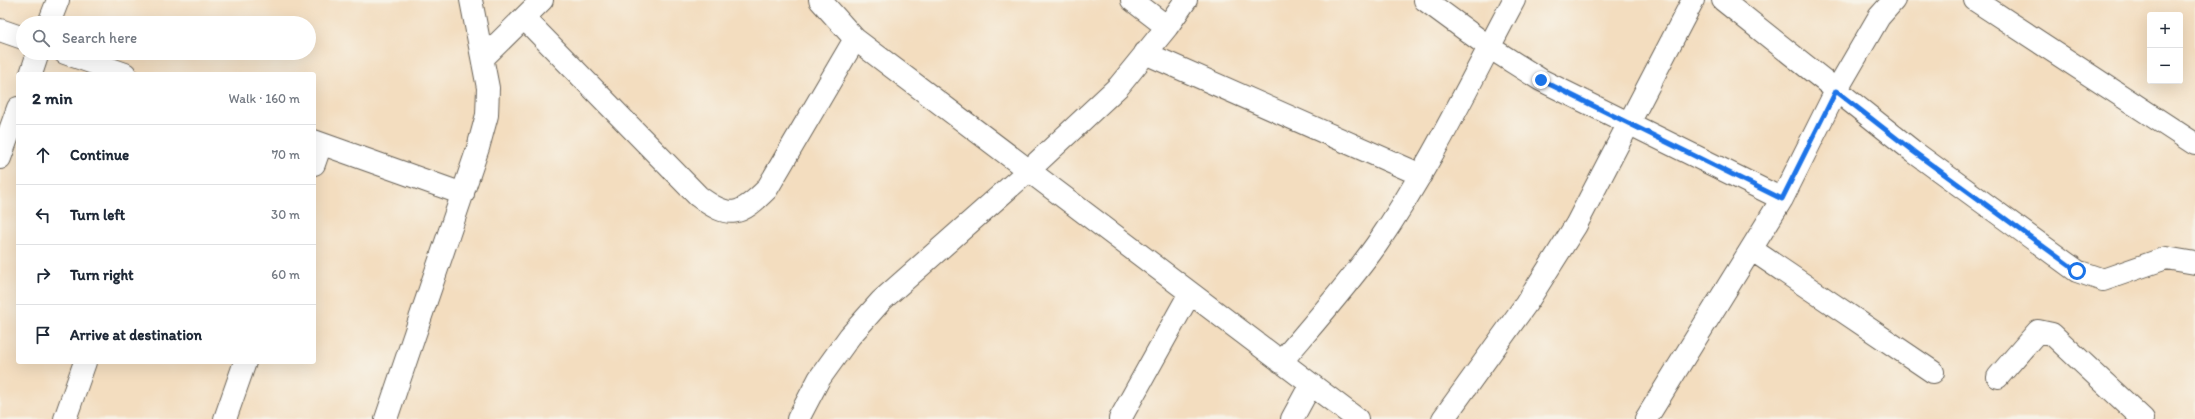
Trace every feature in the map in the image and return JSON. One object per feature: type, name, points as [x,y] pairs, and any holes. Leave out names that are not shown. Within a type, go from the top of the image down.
[{"type":"street","points":[[52,16],[58,0]]},
{"type":"street","points":[[386,419],[463,194],[487,115],[488,88],[470,0]]},
{"type":"street","points":[[483,58],[542,0]]},
{"type":"street","points":[[820,0],[855,38],[1028,171],[1357,419]]},
{"type":"street","points":[[1132,0],[1167,27]]},
{"type":"street","points":[[798,419],[828,367],[850,336],[881,300],[1028,171],[1119,86],[1167,27],[1186,0]]},
{"type":"street","points":[[1425,0],[1488,47],[1541,80],[1580,101],[1629,123],[1782,199]]},
{"type":"street","points":[[1281,362],[1347,284],[1377,244],[1421,175],[1514,0]]},
{"type":"street","points":[[1443,419],[1526,304],[1576,225],[1693,0]]},
{"type":"street","points":[[1722,0],[1914,152],[2077,271],[2103,280],[2166,258],[2195,263]]},
{"type":"street","points":[[1646,419],[1782,199],[1836,91],[1879,17],[1894,0]]},
{"type":"street","points":[[1975,0],[2195,144]]},
{"type":"street","points":[[524,18],[698,196],[715,209],[732,212],[750,206],[767,189],[855,38]]},
{"type":"street","points":[[0,30],[16,36]]},
{"type":"street","points":[[1146,53],[1421,175]]},
{"type":"street","points":[[31,72],[35,60]]},
{"type":"street","points":[[85,60],[119,72]]},
{"type":"street","points":[[0,158],[16,114]]},
{"type":"street","points":[[316,153],[318,142],[463,194]]},
{"type":"street","points":[[1751,249],[1933,372]]},
{"type":"street","points":[[1120,419],[1190,293]]},
{"type":"street","points":[[1998,377],[2038,331],[2052,334],[2143,419]]},
{"type":"street","points":[[65,419],[84,364]]},
{"type":"street","points":[[225,419],[244,364]]},
{"type":"street","points":[[1292,419],[1311,384]]},
{"type":"route","points":[[1541,80],[1580,101],[1629,123],[1782,199],[1836,91],[1914,152],[2077,271]]}]
